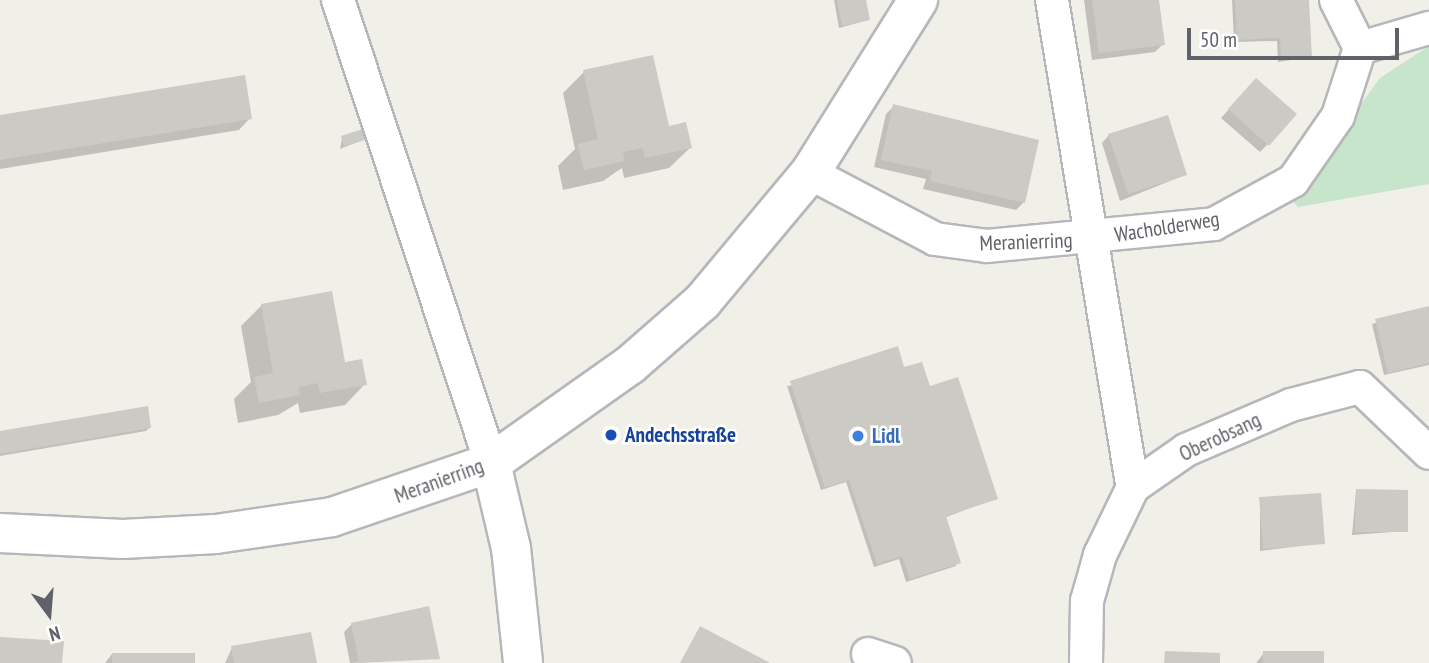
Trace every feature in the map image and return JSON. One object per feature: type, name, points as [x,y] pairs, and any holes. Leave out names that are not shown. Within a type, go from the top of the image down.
[{"type":"street","points":[[338,0],[491,463],[511,548],[523,663]]},
{"type":"street","name":"Meranierring","points":[[0,533],[123,539],[216,534],[332,517],[491,463],[619,373],[702,302],[810,173],[918,0]]},
{"type":"street","name":"Meranierring","points":[[1052,0],[1133,487]]},
{"type":"street","points":[[1336,0],[1360,48],[1429,28]]},
{"type":"street","name":"Wacholderweg","points":[[1091,239],[1214,224],[1293,181],[1338,116],[1360,48]]},
{"type":"street","name":"Meranierring","points":[[810,173],[934,239],[987,246],[1091,239]]},
{"type":"street","name":"Oberobsang","points":[[1133,487],[1198,445],[1291,405],[1360,387],[1429,453]]},
{"type":"street","points":[[1086,663],[1087,601],[1133,487]]},
{"type":"green space","points":[[1429,46],[1429,184],[1298,207],[1291,199],[1380,78]]},
{"type":"building","points":[[837,0],[866,0],[870,20],[842,26]]},
{"type":"building","points":[[1092,0],[1159,0],[1165,45],[1099,53]]},
{"type":"building","points":[[1235,0],[1309,0],[1312,58],[1281,59],[1280,38],[1237,40]]},
{"type":"building","points":[[653,55],[669,126],[686,122],[692,148],[645,158],[643,148],[623,152],[625,161],[584,170],[578,144],[598,139],[583,70]]},
{"type":"building","points":[[245,75],[252,119],[0,160],[0,115]]},
{"type":"building","points":[[1256,78],[1297,114],[1269,146],[1228,109]]},
{"type":"building","points":[[893,104],[1039,140],[1025,203],[930,181],[932,171],[881,160]]},
{"type":"building","points":[[1168,115],[1187,175],[1128,194],[1108,134]]},
{"type":"building","points":[[366,128],[369,139],[344,146],[341,136]]},
{"type":"building","points":[[332,291],[345,362],[362,359],[367,385],[320,393],[318,383],[299,387],[300,395],[259,403],[254,377],[273,373],[261,304]]},
{"type":"building","points":[[1429,306],[1429,363],[1388,373],[1375,319]]},
{"type":"building","points":[[898,346],[904,367],[922,362],[930,386],[958,377],[998,499],[946,516],[961,563],[910,579],[902,556],[877,564],[849,480],[825,488],[790,381]]},
{"type":"building","points":[[148,406],[151,428],[0,454],[0,431]]},
{"type":"building","points":[[1356,489],[1408,490],[1408,532],[1355,532]]},
{"type":"building","points":[[1321,493],[1325,544],[1263,549],[1259,497]]},
{"type":"building","points":[[429,606],[440,659],[359,663],[351,623]]},
{"type":"building","points":[[700,626],[770,663],[680,663]]},
{"type":"building","points":[[311,632],[317,663],[234,663],[231,646]]},
{"type":"building","points":[[0,637],[64,641],[62,663],[0,663]]},
{"type":"building","points":[[1165,651],[1220,653],[1220,663],[1164,663]]},
{"type":"building","points":[[1263,651],[1324,651],[1324,663],[1263,663]]},
{"type":"building","points":[[112,653],[195,653],[195,663],[112,663]]},
{"type":"place","name":"Andechsstraße","points":[[611,435]]},
{"type":"place","name":"Lidl","points":[[858,436]]}]
